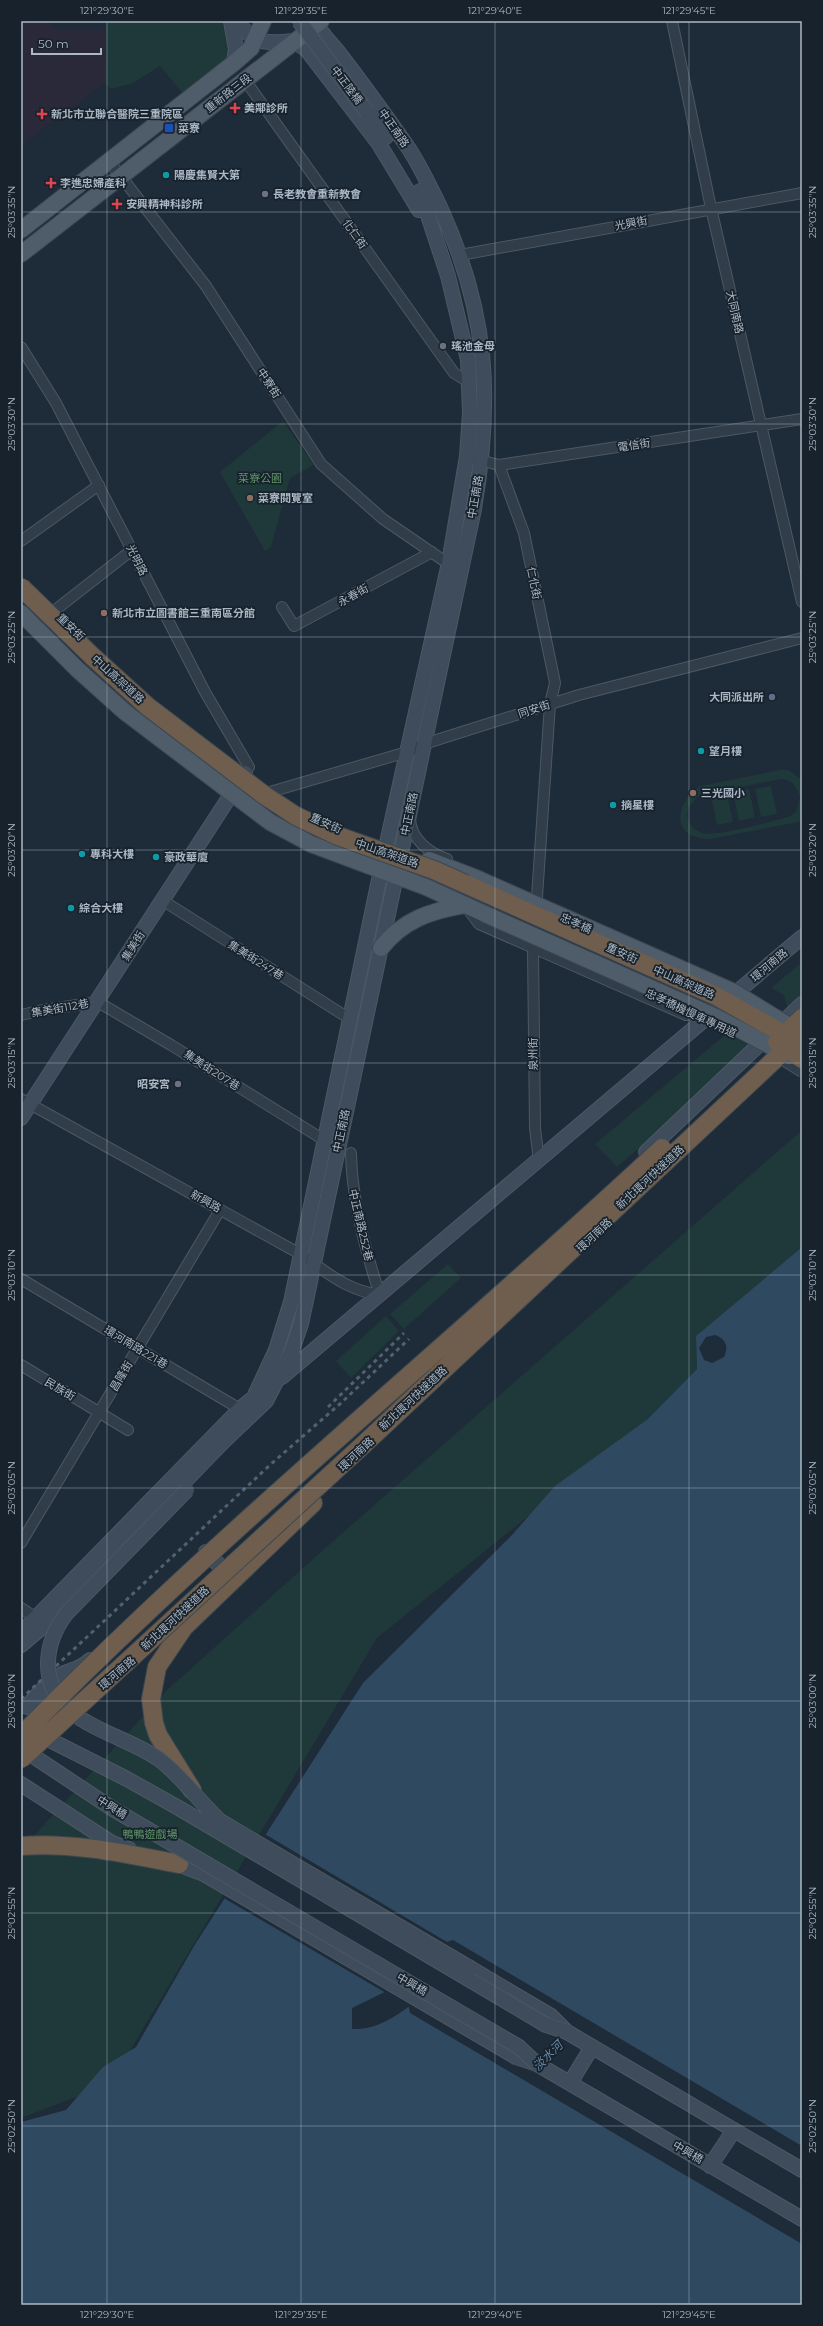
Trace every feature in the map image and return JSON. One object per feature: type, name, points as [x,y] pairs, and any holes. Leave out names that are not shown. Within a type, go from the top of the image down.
[{"type":"highway","name":"中山高架道路","points":[[21,587],[93,657],[147,706],[264,795],[296,816],[338,836],[434,870],[709,993],[737,1006],[796,1044]]},
{"type":"highway","name":"中山高架道路","points":[[21,604],[85,667],[138,714],[288,825],[330,845],[444,886],[709,1004],[751,1026],[796,1044]]},
{"type":"highway","points":[[21,1738],[101,1670],[590,1223],[796,1044],[802,1019]]},
{"type":"highway","name":"新北環河快速道路","points":[[21,1738],[99,1656],[358,1418],[619,1188],[802,1019]]},
{"type":"highway","name":"新北環河快速道路","points":[[21,1759],[796,1044]]},
{"type":"highway","points":[[193,1790],[158,1735],[154,1723],[151,1699],[157,1667],[184,1627],[313,1503],[363,1445]]},
{"type":"highway","points":[[21,1738],[36,1713],[69,1688],[80,1668]]},
{"type":"highway","points":[[21,1846],[59,1845],[102,1850],[179,1864]]},
{"type":"main road","points":[[231,21],[236,49],[234,63]]},
{"type":"main road","points":[[237,21],[246,34],[256,40],[274,43],[293,41]]},
{"type":"main road","name":"重新路三段","points":[[21,230],[234,63],[251,48],[256,40],[263,21]]},
{"type":"main road","name":"中正陸橋","points":[[299,21],[386,137],[420,192]]},
{"type":"main road","name":"重新路三段","points":[[21,254],[318,22]]},
{"type":"main road","name":"中正南路","points":[[260,1398],[278,1381],[301,1324],[461,572],[482,461],[485,406],[483,360],[470,288],[458,248],[428,182],[404,141],[318,22]]},
{"type":"main road","name":"中正南路","points":[[293,41],[312,56],[379,144],[435,241]]},
{"type":"main road","name":"中正南路","points":[[420,192],[458,248]]},
{"type":"main road","name":"中正南路","points":[[260,1398],[268,1367],[284,1326],[300,1254],[386,846],[448,563],[467,456],[470,383],[468,360],[457,307],[420,192]]},
{"type":"main road","name":"重安街","points":[[21,579],[149,699],[270,792],[304,813],[324,823],[386,846],[402,851],[427,855],[469,887],[729,1000],[759,1016],[796,1044]]},
{"type":"main road","name":"重安街","points":[[26,618],[77,669],[125,712],[270,822],[293,835],[340,857],[396,875],[465,905]]},
{"type":"main road","name":"集美街","points":[[21,1118],[26,1102],[98,1002],[162,900],[245,773]]},
{"type":"main road","name":"忠孝橋","points":[[427,855],[734,992],[796,1044]]},
{"type":"main road","name":"重安街","points":[[426,887],[451,892],[717,1010],[752,1029],[796,1044]]},
{"type":"main road","points":[[381,948],[391,935],[416,918],[431,912],[465,905],[716,1017],[779,1052],[796,1044]]},
{"type":"main road","name":"環河南路","points":[[278,1381],[802,937]]},
{"type":"main road","name":"環河南路","points":[[21,1759],[36,1713],[226,1573],[572,1256],[796,1044],[802,1004]]},
{"type":"main road","name":"環河南路","points":[[80,1668],[584,1210],[796,1044]]},
{"type":"main road","points":[[21,1645],[41,1621],[260,1398]]},
{"type":"main road","points":[[21,1633],[41,1621],[224,1441],[246,1412]]},
{"type":"main road","points":[[246,1412],[187,1490],[66,1614],[51,1639],[48,1653],[48,1673],[53,1689],[66,1708],[88,1723],[158,1760],[193,1790],[220,1821],[551,2016],[567,2032]]},
{"type":"main road","points":[[206,1552],[226,1573]]},
{"type":"main road","points":[[21,1725],[134,1782],[546,2025],[567,2032],[802,2170]]},
{"type":"main road","name":"中興橋","points":[[21,1748],[113,1809],[519,2048],[537,2064],[802,2219]]},
{"type":"main road","points":[[21,1784],[112,1843],[179,1864],[209,1877],[516,2057],[537,2064]]},
{"type":"main road","points":[[570,2083],[592,2047]]},
{"type":"main road","points":[[710,2166],[734,2130]]},
{"type":"street","name":"大同南路","points":[[672,21],[710,208],[762,425],[802,602]]},
{"type":"street","name":"化仁街","points":[[245,80],[454,372],[470,383]]},
{"type":"street","name":"中寮街","points":[[109,161],[206,286],[321,464],[384,519],[461,572]]},
{"type":"street","name":"光興街","points":[[458,248],[802,193]]},
{"type":"street","name":"光明路","points":[[21,347],[44,381],[206,692],[249,767],[245,773]]},
{"type":"street","name":"電信街","points":[[467,456],[499,465],[802,419]]},
{"type":"street","name":"仁化街","points":[[499,465],[524,534],[555,683],[550,704]]},
{"type":"street","points":[[21,541],[99,485]]},
{"type":"street","points":[[26,618],[54,610],[132,550]]},
{"type":"street","name":"永春街","points":[[282,607],[294,626],[432,552]]},
{"type":"street","name":"同安街","points":[[270,792],[407,752],[424,744],[550,704],[802,638]]},
{"type":"street","points":[[537,897],[550,704]]},
{"type":"street","name":"重安街","points":[[410,813],[413,831],[427,855],[537,897],[725,983],[729,1000]]},
{"type":"street","name":"集美街247巷","points":[[162,900],[350,1019]]},
{"type":"street","name":"重安街","points":[[465,905],[479,924],[686,1015],[717,1010]]},
{"type":"street","name":"泉州街","points":[[533,948],[535,1128],[539,1161]]},
{"type":"street","name":"忠孝橋機慢車專用道","points":[[580,956],[595,969],[711,1020],[802,1072]]},
{"type":"street","points":[[648,998],[667,956]]},
{"type":"street","name":"集美街112巷","points":[[21,1015],[43,1010],[98,1002]]},
{"type":"street","name":"集美街207巷","points":[[98,1002],[171,1045],[324,1140]]},
{"type":"street","name":"新興路","points":[[26,1102],[300,1254],[333,1278],[360,1292],[380,1295]]},
{"type":"street","name":"中正南路252巷","points":[[351,1153],[351,1184],[371,1269],[380,1295]]},
{"type":"street","name":"昌隆街","points":[[21,1543],[220,1210]]},
{"type":"street","name":"環河南路221巷","points":[[21,1279],[246,1412]]},
{"type":"street","name":"民族街","points":[[21,1366],[128,1430]]},
{"type":"street","points":[[21,1608],[41,1621]]},
{"type":"shaded area","name":"新北市立聯合醫院三重院區","points":[[21,21],[51,21],[51,25],[55,29],[106,29],[105,83],[21,145]]},
{"type":"green space","points":[[106,21],[224,21],[228,34],[230,61],[183,94],[160,66],[133,83],[111,89],[105,83]]},
{"type":"green space","name":"菜寮公園","points":[[283,421],[314,465],[290,478],[271,547],[265,551],[220,472]]},
{"type":"green space","points":[[780,770],[789,770],[802,780],[802,819],[799,822],[710,839],[697,837],[688,833],[682,827],[680,819],[681,811],[685,802],[691,793],[700,786]],"holes":[[[781,779],[794,784],[800,797],[796,812],[789,817],[732,831],[710,834],[699,831],[690,823],[687,813],[688,810],[692,803],[700,795]]]},
{"type":"green space","points":[[771,786],[777,814],[761,817],[755,789]]},
{"type":"green space","points":[[749,789],[755,817],[739,821],[733,792]]},
{"type":"green space","points":[[727,794],[733,822],[717,825],[711,797]]},
{"type":"green space","points":[[802,962],[802,998],[788,1011],[784,995],[771,988]]},
{"type":"green space","points":[[726,1034],[755,1048],[617,1167],[595,1144]]},
{"type":"green space","name":"鴨鴨遊戲場","points":[[802,1130],[802,1247],[696,1336],[697,1369],[675,1398],[377,1638],[110,2084],[21,2118],[21,1850],[166,1691],[323,1550]]},
{"type":"green space","points":[[448,1264],[461,1278],[404,1329],[390,1314]]},
{"type":"green space","points":[[386,1316],[399,1331],[351,1378],[336,1361]]},
{"type":"water","name":"淡水河","points":[[802,1247],[802,2305],[21,2305],[21,2122],[66,2110],[103,2067],[136,2047],[194,1946],[363,1683],[512,1535],[555,1486],[648,1419],[697,1369],[696,1336]],"holes":[[[715,1335],[722,1339],[726,1344],[726,1353],[724,1357],[712,1363],[704,1360],[699,1348],[706,1337]],[[434,1988],[396,2016],[375,2026],[364,2029],[352,2029],[352,2008],[391,1989]]]},
{"type":"pier","points":[[263,1833],[447,1942],[453,1940],[802,2146],[802,2244],[410,2013],[409,2007],[406,2005],[430,1988],[416,1980],[386,1993],[222,1897]]},
{"type":"railway","points":[[328,1407],[404,1333]]},
{"type":"railway","points":[[21,1699],[271,1464],[341,1403],[409,1339]]},
{"type":"place","name":"美鄰診所","points":[[235,108]]},
{"type":"place","name":"新北市立聯合醫院三重院區","points":[[42,114]]},
{"type":"place","name":"菜寮","points":[[169,128]]},
{"type":"place","name":"陽慶集賢大第","points":[[166,175]]},
{"type":"place","name":"李進忠婦產科","points":[[51,183]]},
{"type":"place","name":"長老教會重新教會","points":[[265,194]]},
{"type":"place","name":"安興精神科診所","points":[[117,204]]},
{"type":"place","name":"瑤池金母","points":[[443,346]]},
{"type":"place","name":"菜寮閱覽室","points":[[250,498]]},
{"type":"place","name":"新北市立圖書館三重南區分館","points":[[104,613]]},
{"type":"place","name":"大同派出所","points":[[772,697]]},
{"type":"place","name":"望月樓","points":[[701,751]]},
{"type":"place","name":"三光國小","points":[[693,793]]},
{"type":"place","name":"摘星樓","points":[[613,805]]},
{"type":"place","name":"專科大樓","points":[[82,854]]},
{"type":"place","name":"豪政華廈","points":[[156,857]]},
{"type":"place","name":"綜合大樓","points":[[71,908]]},
{"type":"place","name":"昭安宮","points":[[178,1084]]}]
